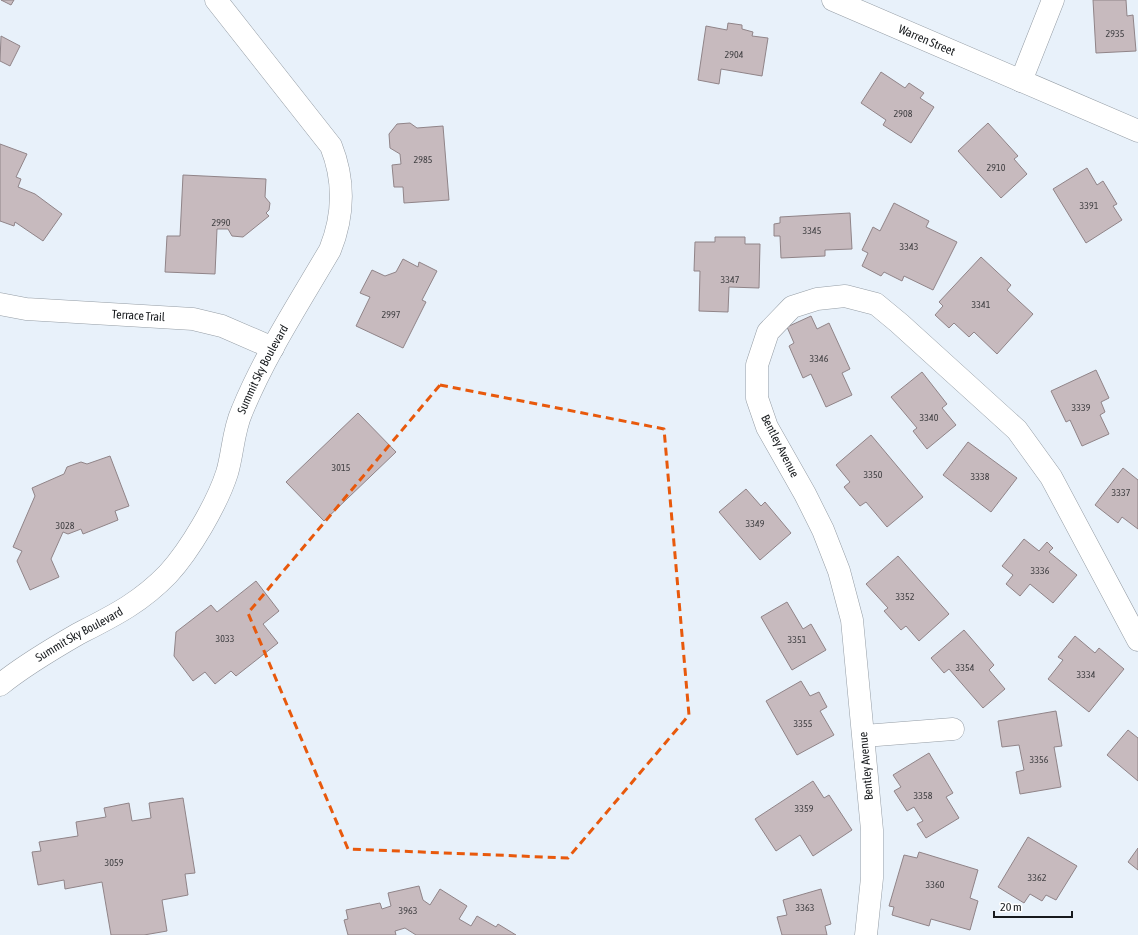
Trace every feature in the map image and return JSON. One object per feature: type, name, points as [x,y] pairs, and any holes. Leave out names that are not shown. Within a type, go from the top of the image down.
[{"type":"street","name":"Summit Sky Boulevard","points":[[0,685],[39,658],[78,634],[131,606],[152,589],[180,560],[221,488],[228,468],[239,418],[273,348],[333,243],[341,208],[340,175],[331,146],[216,0]]},
{"type":"street","name":"Warren Street","points":[[833,0],[1138,131]]},
{"type":"street","points":[[1021,81],[1053,0]]},
{"type":"street","name":"Bentley Avenue","points":[[866,935],[872,878],[872,830],[852,620],[839,571],[823,530],[805,494],[767,427],[757,398],[757,365],[768,332],[792,307],[810,301],[846,296],[876,304],[1017,430],[1051,477],[1138,640]]},
{"type":"street","name":"Terrace Trail","points":[[0,304],[26,309],[193,319],[222,326],[273,348]]},
{"type":"street","points":[[864,736],[953,729]]},
{"type":"highlighted area","points":[[440,385],[664,429],[689,715],[568,858],[348,849],[248,613]]},
{"type":"building","points":[[1,0],[14,0],[11,5]]},
{"type":"building","points":[[1093,0],[1126,0],[1127,16],[1133,15],[1136,51],[1096,53]]},
{"type":"building","points":[[728,23],[742,25],[742,29],[753,32],[752,36],[768,38],[762,76],[721,69],[719,84],[698,80],[706,26],[727,30]]},
{"type":"building","points":[[1,36],[20,46],[10,66],[0,61]]},
{"type":"building","points":[[881,72],[905,88],[909,83],[924,93],[920,98],[934,107],[911,143],[883,125],[886,120],[861,103]]},
{"type":"building","points":[[410,123],[417,128],[443,126],[449,200],[404,203],[403,187],[394,187],[392,165],[401,164],[400,154],[390,148],[389,134],[397,124]]},
{"type":"building","points":[[988,123],[1018,156],[1014,159],[1027,174],[1001,198],[958,151]]},
{"type":"building","points":[[0,144],[27,154],[16,177],[21,179],[18,187],[35,194],[62,214],[43,241],[15,222],[14,226],[0,221]]},
{"type":"building","points":[[1087,168],[1097,185],[1103,181],[1117,204],[1113,206],[1122,220],[1086,243],[1053,189]]},
{"type":"building","points":[[183,175],[266,179],[265,197],[270,203],[269,210],[266,213],[269,216],[243,237],[232,236],[228,229],[217,229],[215,274],[165,272],[167,236],[180,236]]},
{"type":"building","points":[[894,203],[929,221],[926,227],[957,242],[933,290],[904,276],[902,281],[884,272],[881,276],[862,266],[868,253],[862,250],[873,227],[880,231]]},
{"type":"building","points":[[850,213],[852,249],[825,250],[825,256],[781,258],[780,236],[774,236],[774,224],[780,223],[780,217]]},
{"type":"building","points":[[715,237],[745,237],[745,244],[760,244],[759,288],[729,287],[728,312],[699,311],[700,271],[694,271],[695,242],[715,242]]},
{"type":"building","points":[[981,257],[1011,285],[1007,290],[1033,314],[997,354],[974,332],[969,337],[954,323],[949,328],[935,315],[943,306],[939,302]]},
{"type":"building","points":[[403,259],[418,267],[419,262],[437,271],[422,300],[426,302],[403,348],[356,326],[370,297],[360,293],[372,270],[385,276],[396,272]]},
{"type":"building","points":[[811,316],[817,329],[829,323],[850,369],[842,373],[852,395],[826,407],[811,374],[803,378],[789,346],[794,343],[787,327]]},
{"type":"building","points":[[1096,370],[1109,398],[1101,402],[1105,412],[1100,415],[1109,434],[1082,446],[1070,420],[1066,422],[1051,391]]},
{"type":"building","points":[[922,372],[947,404],[942,408],[956,425],[927,449],[913,431],[917,428],[891,397]]},
{"type":"building","points":[[358,413],[396,452],[324,521],[286,482]]},
{"type":"building","points":[[871,435],[923,497],[887,527],[866,502],[860,506],[844,487],[850,482],[836,465]]},
{"type":"building","points":[[968,442],[1017,478],[991,512],[943,475]]},
{"type":"building","points":[[110,456],[129,506],[115,511],[118,520],[83,534],[81,529],[68,534],[63,532],[51,559],[59,577],[30,590],[17,561],[22,551],[13,547],[35,496],[32,488],[64,474],[67,467],[81,462],[87,464]]},
{"type":"building","points":[[1123,468],[1138,480],[1138,529],[1122,517],[1118,523],[1095,505]]},
{"type":"building","points":[[746,489],[761,506],[765,502],[791,533],[760,560],[719,512]]},
{"type":"building","points":[[1024,539],[1039,551],[1047,542],[1053,548],[1049,552],[1077,575],[1053,603],[1030,584],[1020,596],[1006,584],[1013,575],[1002,566]]},
{"type":"building","points":[[898,556],[949,614],[919,641],[906,626],[901,630],[884,611],[888,608],[866,584]]},
{"type":"building","points":[[256,581],[279,611],[263,624],[278,643],[236,676],[231,671],[215,684],[205,672],[193,681],[174,656],[176,632],[211,605],[217,612]]},
{"type":"building","points":[[787,602],[803,629],[811,624],[826,650],[792,670],[761,617]]},
{"type":"building","points":[[964,630],[994,665],[989,670],[1005,689],[983,708],[949,669],[944,673],[931,658]]},
{"type":"building","points":[[1075,636],[1095,653],[1099,648],[1124,669],[1089,712],[1048,679],[1063,660],[1058,657]]},
{"type":"building","points":[[801,681],[810,696],[819,692],[827,707],[820,711],[834,735],[797,755],[766,701]]},
{"type":"building","points":[[1056,711],[1062,746],[1054,747],[1061,787],[1020,794],[1016,772],[1024,770],[1019,745],[1002,747],[998,721]]},
{"type":"building","points":[[1128,730],[1138,738],[1138,781],[1107,755]]},
{"type":"building","points":[[929,753],[953,793],[946,797],[959,818],[926,838],[917,824],[923,821],[914,807],[907,811],[894,791],[901,787],[893,775]]},
{"type":"building","points":[[813,781],[824,798],[829,795],[852,830],[813,856],[800,835],[776,851],[755,819]]},
{"type":"building","points":[[183,798],[195,873],[185,874],[188,895],[162,900],[167,931],[144,935],[111,935],[102,882],[65,889],[64,880],[38,885],[32,852],[41,851],[39,842],[78,836],[76,822],[106,817],[104,808],[129,803],[132,821],[151,818],[149,803]]},
{"type":"building","points":[[1028,837],[1077,866],[1056,900],[1046,895],[1042,901],[1030,894],[1024,903],[998,887]]},
{"type":"building","points":[[1138,848],[1138,870],[1128,862]]},
{"type":"building","points":[[919,852],[978,870],[970,898],[978,901],[970,930],[931,919],[929,926],[892,915],[894,907],[889,906],[904,855],[917,858]]},
{"type":"building","points":[[419,886],[423,900],[430,905],[440,889],[467,906],[459,919],[471,926],[477,916],[496,927],[498,924],[516,935],[416,935],[405,928],[395,931],[396,935],[348,935],[344,920],[348,919],[346,910],[380,903],[382,909],[391,906],[388,893]]},
{"type":"building","points":[[821,889],[831,924],[825,926],[827,935],[782,935],[777,917],[787,915],[783,900]]}]
